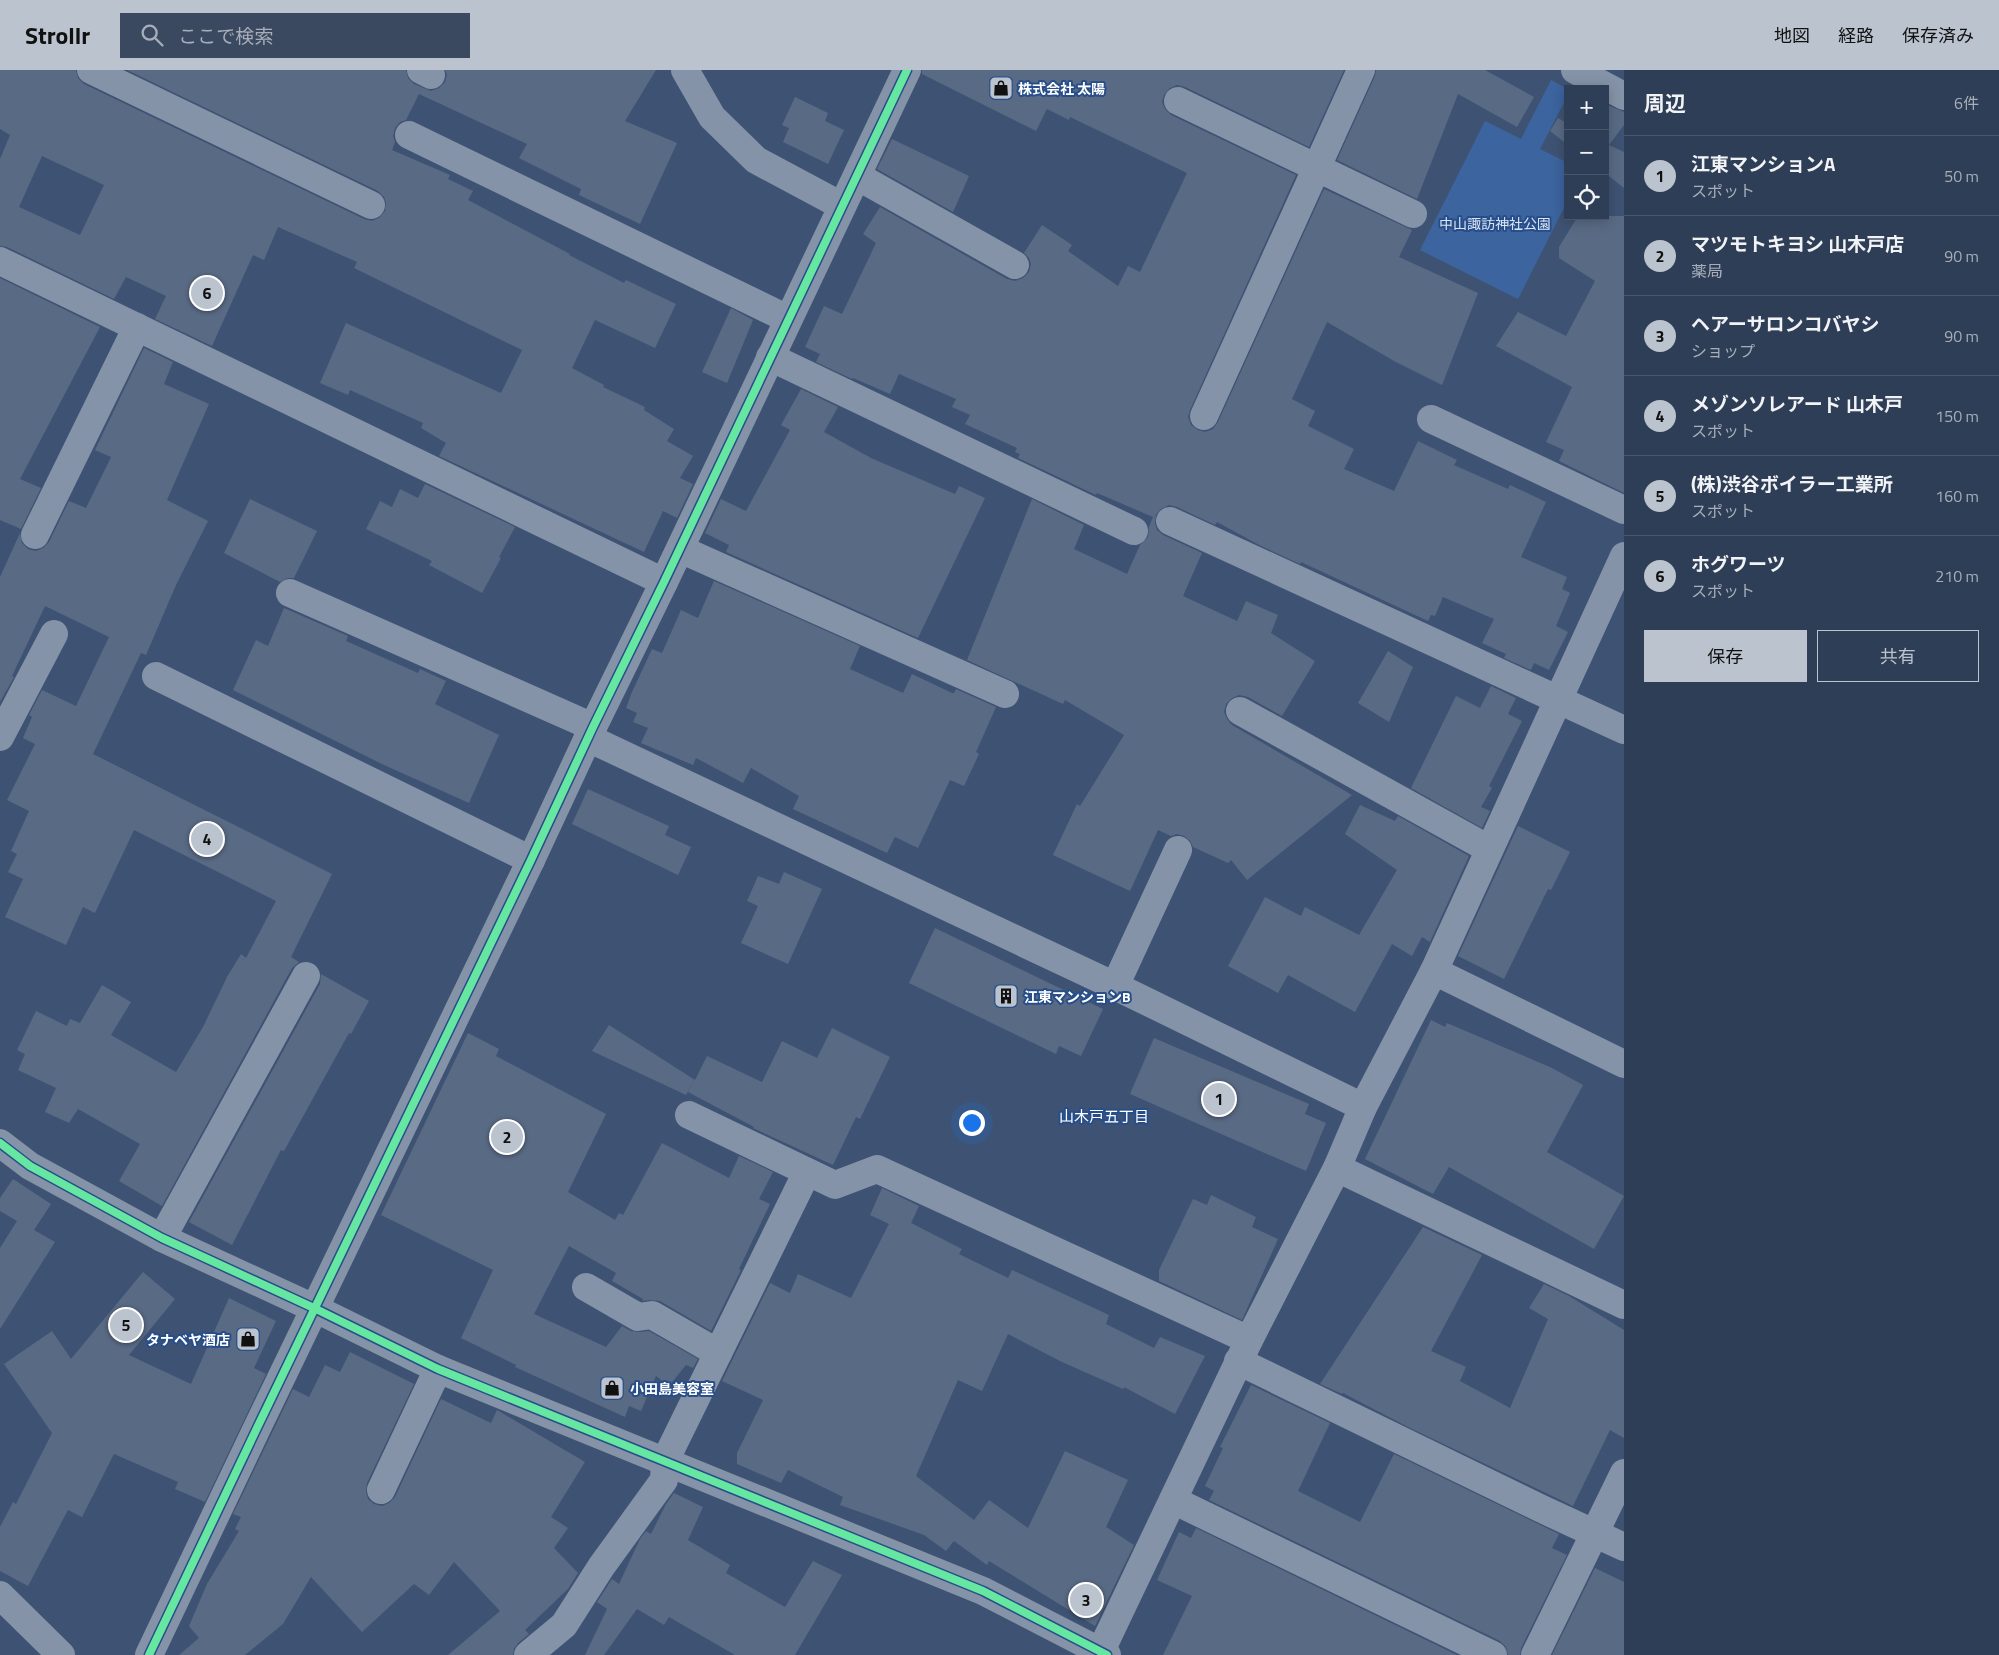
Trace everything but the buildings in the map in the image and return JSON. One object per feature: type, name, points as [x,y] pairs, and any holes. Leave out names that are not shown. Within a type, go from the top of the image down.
[{"type":"street","points":[[91,70],[371,205]]},
{"type":"street","points":[[685,70],[712,117],[756,160],[842,206]]},
{"type":"street","points":[[149,1655],[531,860],[590,732],[680,549],[907,70]]},
{"type":"street","points":[[1204,416],[1361,70]]},
{"type":"street","points":[[1575,70],[1624,96]]},
{"type":"street","points":[[1178,101],[1413,214]]},
{"type":"street","points":[[409,135],[788,319]]},
{"type":"street","points":[[857,176],[1015,265]]},
{"type":"street","points":[[0,261],[664,582]]},
{"type":"street","points":[[35,535],[137,327]]},
{"type":"street","points":[[770,357],[1134,531]]},
{"type":"street","points":[[1431,419],[1624,510]]},
{"type":"street","points":[[1170,520],[1624,730]]},
{"type":"street","points":[[680,549],[1005,694]]},
{"type":"street","points":[[0,1143],[30,1166],[162,1238],[316,1309],[438,1369],[983,1591],[1102,1654],[1243,1351],[1337,1168],[1363,1107],[1434,971],[1624,556]]},
{"type":"street","points":[[290,593],[590,732],[1363,1107]]},
{"type":"street","points":[[0,737],[54,634]]},
{"type":"street","points":[[156,676],[531,860]]},
{"type":"street","points":[[1240,711],[1489,849]]},
{"type":"street","points":[[1115,986],[1178,850]]},
{"type":"street","points":[[1434,971],[1624,1064]]},
{"type":"street","points":[[162,1238],[306,976]]},
{"type":"street","points":[[689,1115],[835,1185],[877,1168],[1243,1351],[1542,1509],[1624,1547]]},
{"type":"street","points":[[1337,1168],[1624,1305]]},
{"type":"street","points":[[528,1655],[564,1625],[601,1567],[664,1480],[665,1461],[807,1172]]},
{"type":"street","points":[[586,1287],[638,1317],[652,1315],[718,1353]]},
{"type":"street","points":[[381,1490],[438,1369]]},
{"type":"street","points":[[1535,1655],[1624,1473]]},
{"type":"street","points":[[1173,1500],[1492,1655]]},
{"type":"street","points":[[0,1595],[61,1655]]},
{"type":"green space","name":"中山諏訪神社公園","points":[[1551,80],[1564,87],[1564,103],[1540,149],[1564,161],[1564,208],[1518,299],[1420,250],[1485,121],[1521,139]]},
{"type":"cycle path","points":[[149,1655],[664,582],[907,70]]},
{"type":"cycle path","points":[[0,1143],[30,1166],[162,1238],[316,1309],[438,1369],[983,1591],[1107,1655]]},
{"type":"place","name":"株式会社 太陽","points":[[1001,88]]},
{"type":"place","name":"ホグワーツ","points":[[207,293]]},
{"type":"place","name":"メゾンソレアード 山木戸","points":[[207,839]]},
{"type":"place","name":"江東マンションB","points":[[1006,996]]},
{"type":"place","name":"江東マンションA","points":[[1219,1099]]},
{"type":"place","name":"マツモトキヨシ 山木戸店","points":[[507,1137]]},
{"type":"place","name":"(株)渋谷ボイラー工業所","points":[[126,1325]]},
{"type":"place","name":"タナベヤ酒店","points":[[248,1339]]},
{"type":"place","name":"小田島美容室","points":[[612,1388]]},
{"type":"place","name":"ヘアーサロンコバヤシ","points":[[1086,1600]]},
{"type":"district","name":"山木戸五丁目","points":[[1104,1116]]}]
